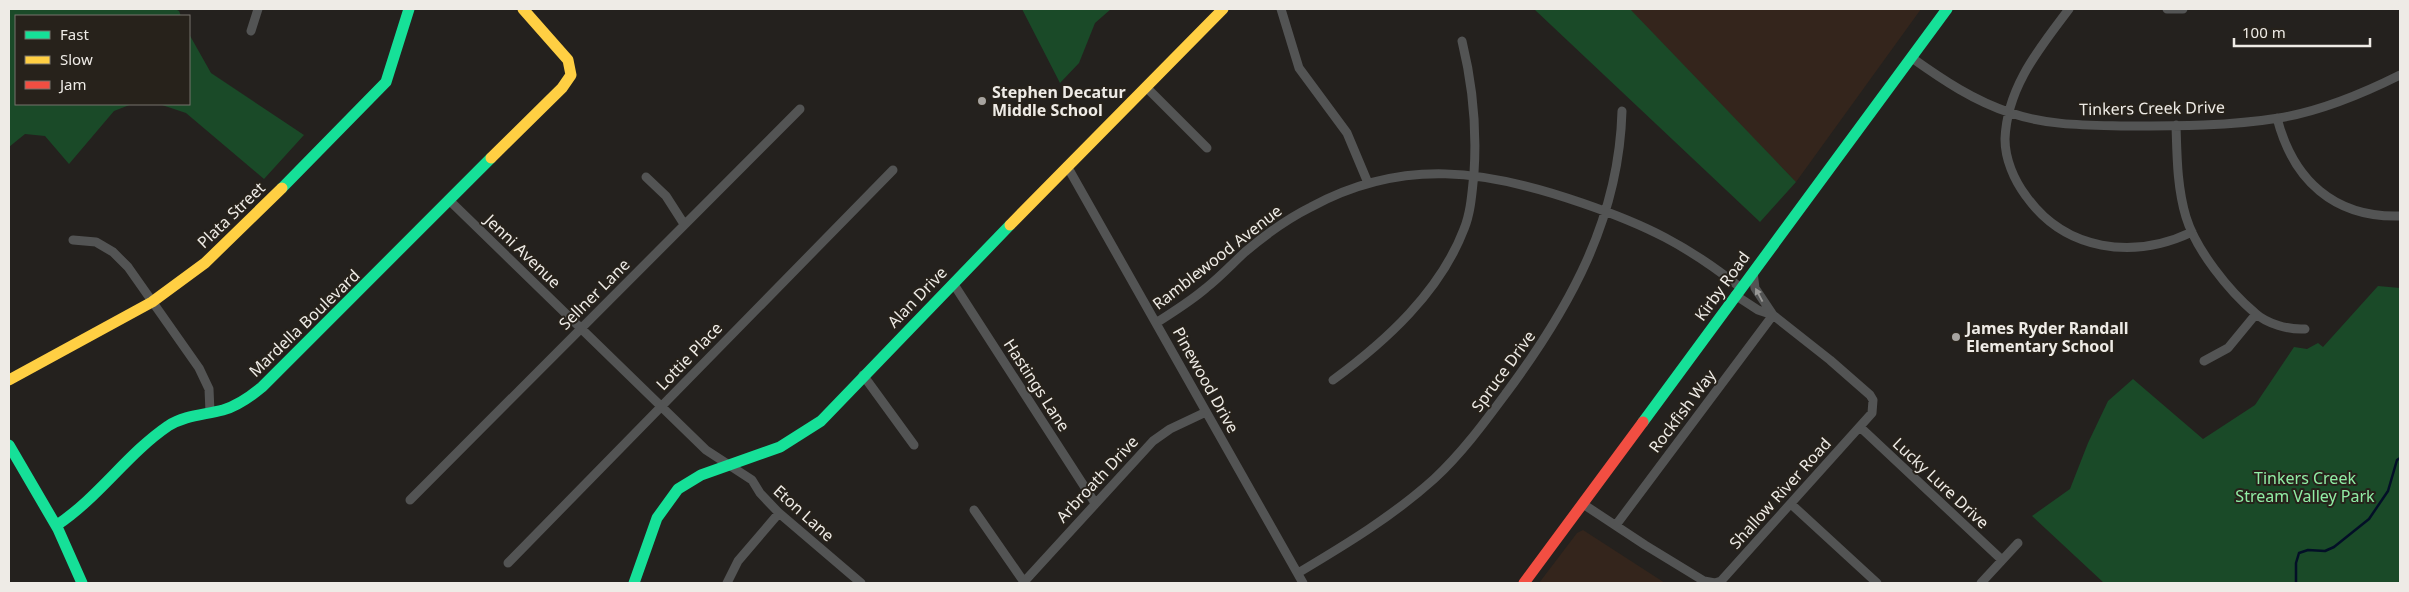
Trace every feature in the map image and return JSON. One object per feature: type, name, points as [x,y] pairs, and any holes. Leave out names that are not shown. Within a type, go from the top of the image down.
[{"type":"street","points":[[251,31],[258,9]]},
{"type":"street","name":"Plata Street","points":[[9,380],[152,302],[205,263],[242,230],[386,82],[409,9]]},
{"type":"street","name":"Mardella Boulevard","points":[[57,525],[84,508],[127,462],[166,426],[185,416],[232,407],[262,388],[570,80],[571,68],[559,48],[523,9]]},
{"type":"street","name":"Alan Drive","points":[[634,583],[648,540],[670,497],[701,474],[772,451],[808,431],[821,421],[953,282],[1223,9]]},
{"type":"street","points":[[1281,9],[1299,68],[1347,133],[1368,182]]},
{"type":"street","name":"Kirby Road","points":[[1524,583],[1947,9]]},
{"type":"street","points":[[2069,9],[2028,66],[2015,89],[2005,140],[2012,170],[2027,198],[2055,227],[2086,241],[2124,248],[2169,241],[2192,232]]},
{"type":"street","points":[[2166,9],[2183,9]]},
{"type":"street","points":[[1333,380],[1366,354],[1402,321],[1442,272],[1464,228],[1469,211],[1476,138],[1475,106],[1462,41]]},
{"type":"street","name":"Tinkers Creek Drive","points":[[1912,58],[1964,93],[2010,113],[2044,122],[2068,124],[2176,126],[2277,118],[2344,100],[2400,75]]},
{"type":"street","points":[[1146,87],[1207,148]]},
{"type":"street","name":"Sellner Lane","points":[[410,500],[800,109]]},
{"type":"street","name":"Spruce Drive","points":[[1298,573],[1403,505],[1434,479],[1469,442],[1522,372],[1558,319],[1587,260],[1606,211],[1618,168],[1622,111]]},
{"type":"street","points":[[2277,118],[2291,158],[2318,191],[2360,212],[2400,216]]},
{"type":"street","points":[[2176,126],[2180,190],[2192,232],[2225,281],[2256,314],[2287,328],[2305,329]]},
{"type":"street","name":"Pinewood Drive","points":[[1067,166],[1303,583]]},
{"type":"street","name":"Lottie Place","points":[[508,563],[893,170]]},
{"type":"street","name":"Ramblewood Avenue","points":[[1156,322],[1206,289],[1246,251],[1279,226],[1321,202],[1368,182],[1414,176],[1473,174],[1526,185],[1606,211],[1675,241],[1715,267],[1738,292]]},
{"type":"street","points":[[646,178],[666,196],[684,224]]},
{"type":"street","name":"Jenni Avenue","points":[[450,202],[706,450],[728,466]]},
{"type":"street","points":[[73,240],[90,240],[113,252],[128,267],[188,350],[205,379],[210,412]]},
{"type":"street","name":"Shallow River Road","points":[[1583,504],[1704,581],[1715,583],[1721,581],[1872,413],[1873,400],[1870,395],[1830,360],[1773,315],[1761,300],[1755,288],[1753,272]]},
{"type":"street","name":"Hastings Lane","points":[[953,282],[1095,503]]},
{"type":"street","name":"Shallow River Road","points":[[1738,292],[1758,310],[1773,315]]},
{"type":"street","points":[[2204,361],[2228,348],[2256,314]]},
{"type":"street","name":"Rockfish Way","points":[[1616,525],[1773,315]]},
{"type":"street","points":[[863,375],[914,445]]},
{"type":"street","name":"Arbroath Drive","points":[[1024,583],[1153,441],[1177,426],[1206,412]]},
{"type":"street","name":"Lucky Lure Drive","points":[[1860,427],[2002,560]]},
{"type":"street","points":[[9,445],[29,475],[57,525],[82,583]]},
{"type":"street","name":"Eton Lane","points":[[728,466],[752,480],[760,493],[779,513],[861,583]]},
{"type":"street","points":[[1791,504],[1877,583]]},
{"type":"street","points":[[974,510],[1024,583]]},
{"type":"street","points":[[727,583],[738,561],[779,513]]},
{"type":"street","points":[[1981,583],[2018,543]]},
{"type":"shaded area","points":[[1626,9],[1921,9],[1796,182]]},
{"type":"shaded area","points":[[1583,530],[1665,583],[1539,583],[1577,533]]},
{"type":"green space","points":[[9,9],[175,9],[179,11],[181,15],[15,15],[15,105],[129,105],[114,111],[69,164],[45,136],[25,134],[9,147]]},
{"type":"green space","points":[[1022,9],[1111,9],[1095,23],[1079,63],[1060,83]]},
{"type":"green space","points":[[1534,9],[1630,9],[1796,182],[1760,222]]},
{"type":"green space","points":[[190,36],[211,73],[304,135],[264,179],[186,113],[162,105],[190,105]]},
{"type":"green space","name":"Tinkers Creek Stream Valley Park","points":[[2378,286],[2400,288],[2400,583],[2104,583],[2032,516],[2070,489],[2088,443],[2108,401],[2133,379],[2203,439],[2255,405],[2294,347],[2307,349],[2318,343],[2323,347]]},
{"type":"waterway","points":[[2296,583],[2296,563],[2299,553],[2308,550],[2325,551],[2334,547],[2369,519],[2388,491],[2397,460],[2400,458]]},
{"type":"traffic: fast","points":[[282,188],[386,82],[409,9]]},
{"type":"traffic: fast","points":[[1643,422],[1947,9]]},
{"type":"traffic: fast","points":[[57,525],[86,502],[139,449],[168,426],[188,417],[228,408],[243,401],[262,387],[491,158]]},
{"type":"traffic: fast","points":[[634,583],[657,518],[678,489],[701,475],[780,447],[821,421],[1010,225]]},
{"type":"traffic: fast","points":[[9,445],[58,529],[82,583]]},
{"type":"traffic: slow","points":[[491,158],[562,88],[571,75],[568,60],[523,9]]},
{"type":"traffic: slow","points":[[1010,225],[1223,9]]},
{"type":"traffic: slow","points":[[9,380],[152,302],[205,263],[282,188]]},
{"type":"traffic: jam","points":[[1524,583],[1643,422]]},
{"type":"place","name":"Stephen Decatur Middle School","points":[[982,101]]},
{"type":"place","name":"James Ryder Randall Elementary School","points":[[1956,337]]}]
